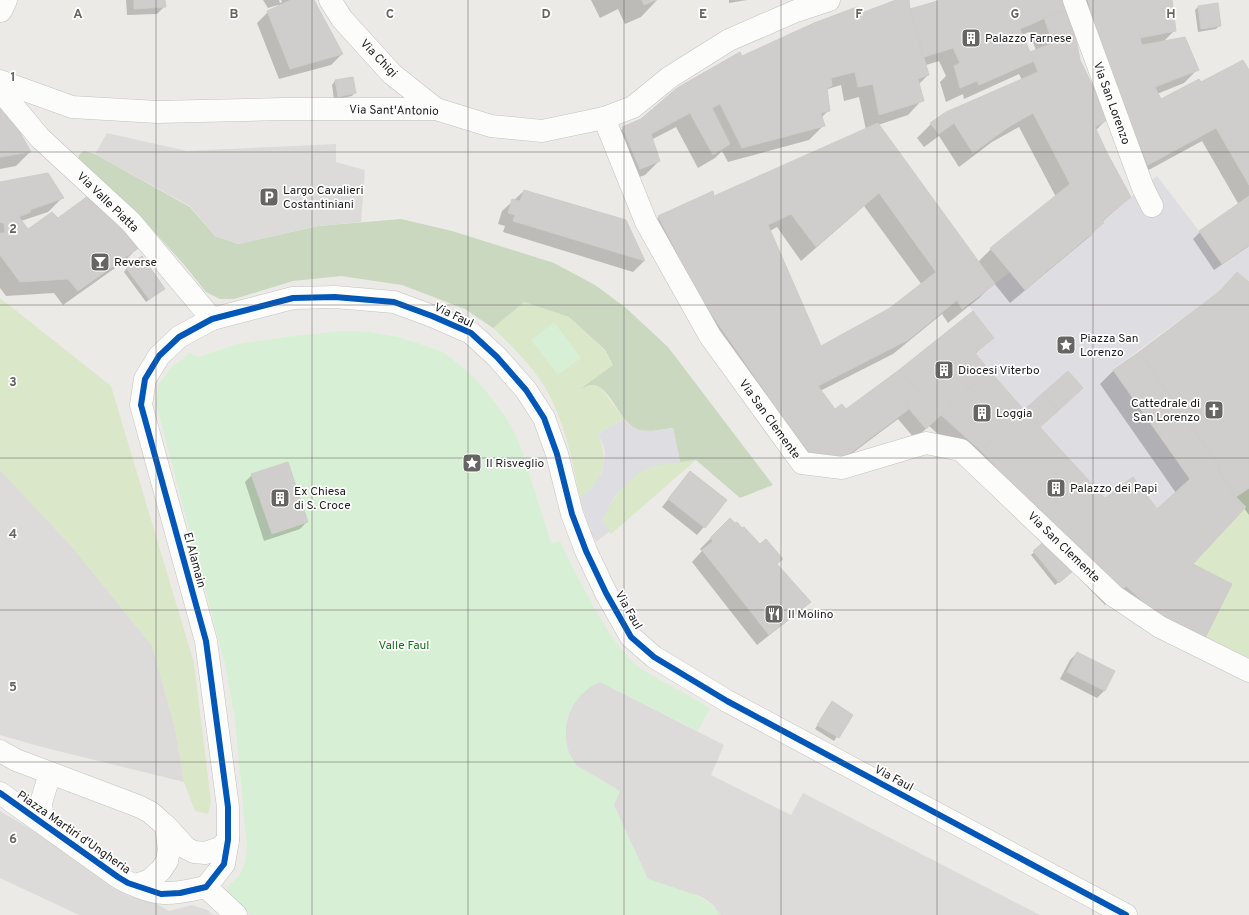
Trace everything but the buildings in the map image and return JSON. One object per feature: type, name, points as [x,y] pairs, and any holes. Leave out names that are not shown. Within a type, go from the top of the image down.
[{"type":"street","name":"Via Chigi","points":[[330,0],[342,19],[392,74],[436,109]]},
{"type":"street","name":"Via Sant'Antonio","points":[[0,81],[72,107],[157,112],[284,109],[436,109],[491,126],[542,131],[604,118],[633,107],[670,77],[729,40],[796,11],[829,0]]},
{"type":"street","name":"Via San Lorenzo","points":[[1074,0],[1143,188],[1152,206]]},
{"type":"street","name":"Via Valle Piatta","points":[[0,90],[40,138],[131,222],[212,319]]},
{"type":"street","name":"Via San Clemente","points":[[604,118],[646,222],[710,336],[802,463],[842,468],[926,443],[961,450],[1114,596],[1160,627],[1249,671]]},
{"type":"street","name":"Via Faul","points":[[212,319],[292,298],[335,297],[394,302],[432,316],[471,333],[497,357],[526,390],[544,418],[557,454],[572,514],[586,551],[606,593],[631,637],[654,658],[727,702],[1126,915]]},
{"type":"street","name":"El Alamain","points":[[212,319],[179,337],[159,356],[145,379],[141,405],[206,641],[228,806],[228,840]]},
{"type":"street","points":[[0,751],[16,760],[138,806],[150,812],[166,826],[186,848],[194,852],[205,853],[220,848],[228,840]]},
{"type":"street","points":[[43,823],[41,803],[50,773]]},
{"type":"street","name":"Piazza Martiri d'Ungheria","points":[[0,793],[118,878],[161,894],[180,893],[206,887]]},
{"type":"street","points":[[136,885],[150,880],[161,870],[167,861],[169,850],[166,826]]},
{"type":"street","points":[[228,840],[224,864],[206,887],[236,915]]},
{"type":"green space","points":[[84,151],[95,154],[190,207],[215,236],[238,244],[318,226],[401,219],[452,231],[554,263],[595,285],[626,308],[668,347],[773,485],[740,498],[696,460],[680,462],[673,428],[651,431],[639,430],[626,420],[605,391],[592,385],[580,389],[613,365],[605,350],[569,317],[524,302],[493,328],[465,309],[402,285],[341,276],[293,281],[234,299],[220,299],[206,292],[144,220],[78,159],[79,155]]},
{"type":"green space","points":[[0,298],[111,386],[194,663],[211,802],[208,814],[195,811],[184,782],[175,728],[152,646],[73,548],[0,470]]},
{"type":"green space","points":[[524,302],[569,317],[604,350],[613,365],[581,388],[592,385],[601,388],[624,419],[598,434],[603,453],[602,470],[594,485],[580,498],[569,448],[551,399],[533,370],[514,348],[493,328]]},
{"type":"green space","points":[[554,322],[581,358],[558,375],[531,340]]},
{"type":"green space","name":"Valle Faul","points":[[344,331],[371,332],[398,337],[420,344],[443,352],[468,371],[505,416],[515,434],[522,451],[551,543],[560,541],[592,604],[619,647],[641,669],[710,708],[698,731],[600,682],[576,765],[620,791],[648,879],[698,896],[715,907],[721,915],[251,915],[227,893],[230,884],[242,871],[247,848],[235,720],[225,664],[156,404],[159,384],[171,367],[190,353],[199,357],[237,344]]},
{"type":"green space","points":[[696,460],[611,534],[602,520],[616,496],[629,481],[644,470],[653,466]]},
{"type":"green space","points":[[1249,488],[1249,660],[1205,638],[1193,565],[1246,507],[1236,497]]},
{"type":"shaded area","name":"Largo Cavalieri Costantiniani","points":[[107,133],[187,151],[336,144],[336,162],[365,170],[361,222],[318,226],[238,244],[215,236],[190,206],[95,154]]},
{"type":"shaded area","name":"Piazza San Lorenzo","points":[[1157,176],[1199,231],[1249,245],[1249,282],[1237,272],[1220,291],[1113,369],[1190,479],[1157,509],[1133,477],[1105,498],[1039,428],[975,353],[994,338],[968,305],[1010,272],[1025,290],[1104,224],[1102,221]]},
{"type":"shaded area","points":[[624,419],[631,426],[639,430],[652,431],[673,428],[680,462],[653,466],[639,473],[625,485],[615,496],[602,520],[610,531],[596,542],[589,531],[580,498],[592,488],[602,472],[605,453],[598,434]]},
{"type":"shaded area","points":[[0,470],[73,548],[152,646],[175,728],[184,782],[42,747],[0,735]]},
{"type":"shaded area","points":[[600,682],[724,745],[711,775],[791,815],[803,793],[1040,915],[721,915],[712,904],[702,897],[648,879],[614,805],[620,791],[576,765],[569,753],[566,741],[566,727],[569,714],[574,704],[590,687]]},
{"type":"shaded area","points":[[0,811],[169,911],[192,905],[207,910],[213,915],[79,915],[0,878]]},
{"type":"cycle path","points":[[0,793],[128,883],[161,894],[180,893],[206,887],[224,864],[228,840],[228,807],[206,641],[141,405],[145,379],[159,356],[179,337],[212,319],[293,298],[335,297],[394,302],[432,316],[471,333],[497,357],[526,390],[544,418],[557,454],[572,514],[586,551],[606,593],[631,637],[654,657],[727,701],[1126,915]]},
{"type":"place","name":"Palazzo Farnese","points":[[971,38]]},
{"type":"place","name":"Largo Cavalieri Costantiniani","points":[[269,197]]},
{"type":"place","name":"Reverse","points":[[100,262]]},
{"type":"place","name":"Piazza San Lorenzo","points":[[1066,345]]},
{"type":"place","name":"Diocesi Viterbo","points":[[944,370]]},
{"type":"place","name":"Cattedrale di San Lorenzo","points":[[1214,410]]},
{"type":"place","name":"Loggia","points":[[982,413]]},
{"type":"place","name":"Il Risveglio","points":[[472,463]]},
{"type":"place","name":"Palazzo dei Papi","points":[[1056,488]]},
{"type":"place","name":"Ex Chiesa di S. Croce","points":[[280,498]]},
{"type":"place","name":"Il Molino","points":[[774,614]]}]
